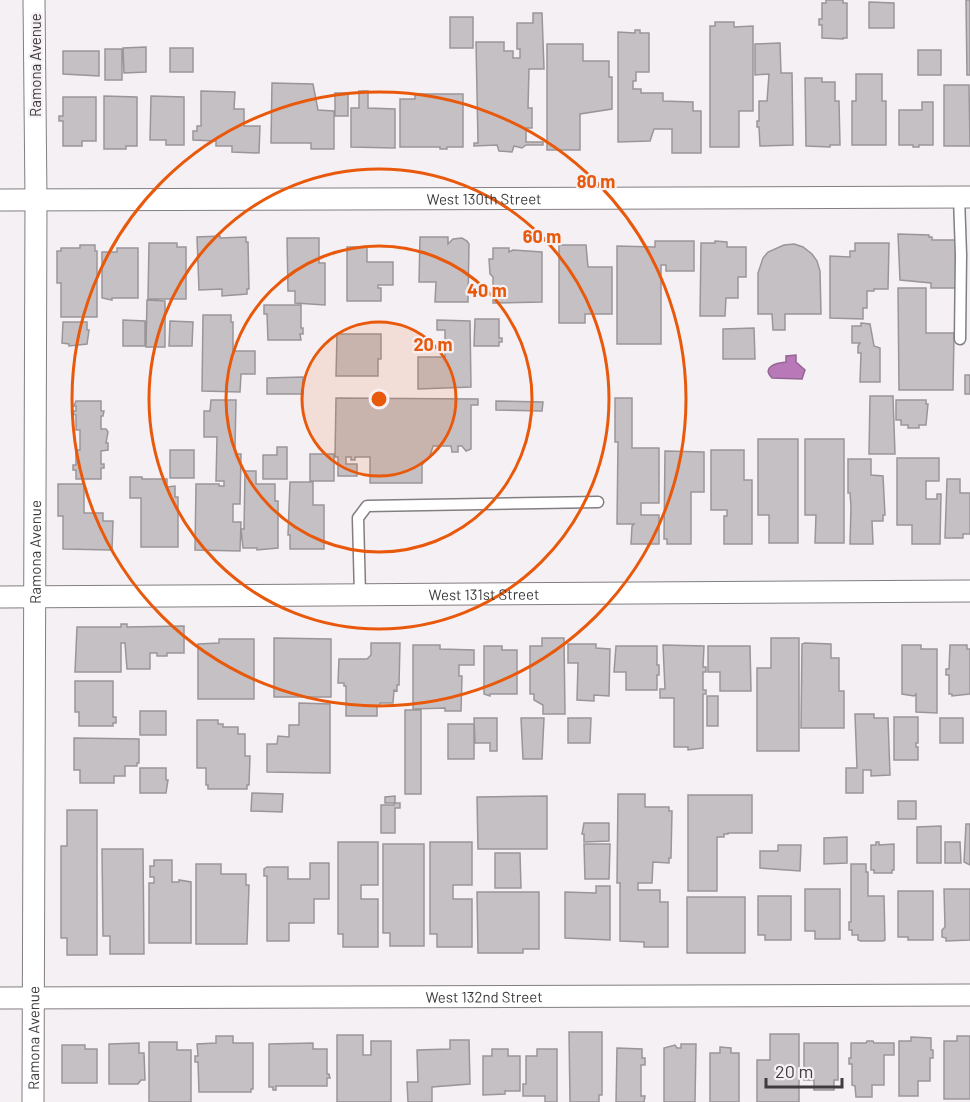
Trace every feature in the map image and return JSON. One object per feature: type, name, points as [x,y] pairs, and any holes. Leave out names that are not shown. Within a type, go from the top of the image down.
[{"type":"street","name":"Ramona Avenue","points":[[33,1102],[36,200],[34,0]]},
{"type":"street","name":"West 130th Street","points":[[0,200],[964,197]]},
{"type":"street","name":"West 131st Street","points":[[0,597],[970,591]]},
{"type":"street","name":"West 132nd Street","points":[[0,998],[970,995]]},
{"type":"lane","points":[[960,339],[964,197]]},
{"type":"lane","points":[[360,595],[358,518],[367,506],[598,502]]},
{"type":"shaded area","points":[[796,355],[796,362],[805,370],[802,379],[772,378],[768,371],[771,366],[786,362],[786,356]]},
{"type":"building","points":[[826,0],[843,0],[843,3],[847,3],[847,38],[822,38],[822,25],[819,25],[819,19],[822,19],[822,3],[826,3]]},
{"type":"building","points":[[966,0],[970,0],[970,75],[967,75]]},
{"type":"building","points":[[869,2],[894,3],[894,28],[869,28]]},
{"type":"building","points":[[533,13],[542,13],[544,69],[529,69],[528,108],[532,108],[532,128],[526,128],[526,142],[543,142],[543,145],[526,145],[522,148],[514,146],[512,152],[499,151],[497,145],[474,146],[474,143],[478,143],[476,42],[504,42],[504,51],[513,51],[513,58],[520,58],[520,49],[517,49],[517,23],[533,23]]},
{"type":"building","points":[[450,17],[473,17],[473,48],[450,48]]},
{"type":"building","points":[[715,22],[734,22],[734,27],[753,26],[753,111],[739,111],[739,147],[710,147],[710,26],[715,26]]},
{"type":"building","points":[[635,30],[640,30],[640,33],[649,33],[649,72],[636,72],[633,89],[641,89],[641,93],[663,93],[663,101],[693,102],[693,111],[701,111],[701,153],[672,153],[672,129],[654,129],[650,141],[618,142],[618,32],[635,33]]},
{"type":"building","points":[[780,43],[781,73],[792,73],[793,145],[760,146],[759,127],[757,127],[759,101],[767,101],[769,74],[755,75],[755,44]]},
{"type":"building","points":[[547,44],[583,44],[583,61],[609,61],[609,77],[612,77],[612,109],[580,114],[580,150],[547,150]]},
{"type":"building","points":[[146,47],[146,72],[124,73],[123,48]]},
{"type":"building","points":[[170,48],[193,48],[193,72],[170,72]]},
{"type":"building","points":[[105,49],[122,49],[122,80],[105,80]]},
{"type":"building","points":[[918,50],[941,50],[941,75],[918,75]]},
{"type":"building","points":[[63,51],[99,51],[99,76],[63,74]]},
{"type":"building","points":[[856,74],[882,74],[882,101],[886,101],[886,145],[852,145],[852,101],[856,101]]},
{"type":"building","points":[[805,78],[822,78],[822,82],[835,82],[835,101],[839,101],[840,145],[806,146]]},
{"type":"building","points":[[272,83],[313,84],[318,110],[334,111],[334,149],[311,149],[311,143],[271,143]]},
{"type":"building","points":[[944,85],[969,85],[970,146],[944,146]]},
{"type":"building","points":[[201,91],[235,92],[234,109],[244,109],[244,126],[260,126],[259,153],[232,152],[232,146],[216,146],[216,141],[193,140],[193,131],[197,131],[197,126],[201,126]]},
{"type":"building","points":[[359,91],[368,91],[368,108],[395,109],[395,148],[351,147],[351,108],[359,108]]},
{"type":"building","points":[[335,93],[348,93],[348,116],[335,116]]},
{"type":"building","points":[[415,94],[463,94],[463,147],[440,149],[440,147],[400,147],[400,99],[415,99]]},
{"type":"building","points":[[104,96],[137,97],[137,146],[126,146],[126,149],[104,149]]},
{"type":"building","points":[[151,96],[184,97],[184,145],[166,145],[166,140],[150,140]]},
{"type":"building","points":[[63,97],[96,97],[96,141],[82,141],[82,146],[63,146],[63,121],[59,121],[59,116],[63,116]]},
{"type":"building","points":[[922,102],[933,102],[933,145],[913,147],[913,145],[899,145],[899,110],[922,110]]},
{"type":"building","points":[[898,234],[929,235],[932,240],[956,240],[956,288],[931,288],[931,283],[900,280]]},
{"type":"building","points":[[220,236],[220,238],[246,237],[249,289],[247,289],[247,294],[222,296],[222,289],[199,290],[197,237]]},
{"type":"building","points":[[420,237],[448,237],[448,244],[453,239],[462,238],[467,241],[469,244],[468,302],[435,302],[436,282],[419,282]]},
{"type":"building","points":[[287,238],[319,238],[319,263],[325,263],[325,305],[295,303],[295,291],[288,291]]},
{"type":"building","points":[[655,241],[694,241],[694,271],[666,271],[666,265],[661,265],[661,344],[617,344],[617,246],[655,247]]},
{"type":"building","points":[[715,241],[727,242],[727,247],[746,247],[746,277],[738,277],[738,298],[726,298],[725,316],[700,316],[701,243],[715,243]]},
{"type":"building","points":[[149,243],[177,243],[177,247],[186,247],[186,299],[148,299]]},
{"type":"building","points":[[855,243],[889,243],[888,289],[867,291],[867,308],[863,308],[863,319],[830,318],[830,256],[850,257],[850,251],[855,251]]},
{"type":"building","points":[[794,244],[803,247],[817,261],[820,271],[821,314],[785,314],[785,330],[773,330],[772,314],[758,314],[758,273],[763,258],[768,252],[784,245]]},
{"type":"building","points":[[80,245],[95,245],[95,251],[97,251],[97,317],[61,317],[61,283],[57,283],[57,251],[61,251],[61,248],[80,248]]},
{"type":"building","points":[[559,245],[586,245],[588,267],[612,267],[612,314],[585,314],[585,323],[559,323]]},
{"type":"building","points":[[347,247],[367,247],[367,262],[393,262],[393,285],[378,285],[378,288],[381,288],[381,301],[347,301]]},
{"type":"building","points":[[117,248],[138,248],[138,298],[112,298],[112,300],[102,298],[102,252],[117,252]]},
{"type":"building","points":[[493,248],[509,248],[509,252],[513,250],[542,252],[542,302],[493,303],[493,277],[490,274],[489,259],[493,259]]},
{"type":"building","points":[[898,288],[926,288],[926,333],[954,333],[953,390],[899,390]]},
{"type":"building","points":[[147,300],[165,301],[165,347],[146,347]]},
{"type":"building","points":[[264,305],[301,305],[303,334],[300,334],[301,340],[268,340],[267,314],[264,314]]},
{"type":"building","points":[[203,315],[231,315],[233,351],[255,351],[255,374],[241,374],[240,392],[202,391]]},
{"type":"building","points":[[475,319],[499,319],[499,338],[502,338],[502,342],[499,342],[499,346],[474,346]]},
{"type":"building","points":[[123,320],[145,321],[145,346],[123,346]]},
{"type":"building","points":[[437,320],[470,321],[471,387],[418,389],[418,357],[445,357],[445,330],[437,330]]},
{"type":"building","points":[[170,321],[193,322],[192,346],[169,346]]},
{"type":"building","points":[[63,322],[87,322],[87,330],[89,330],[87,344],[69,346],[69,344],[62,343]]},
{"type":"building","points":[[861,323],[870,324],[874,346],[880,348],[880,382],[860,382],[861,353],[858,353],[858,346],[860,343],[852,343],[852,326],[861,326]]},
{"type":"building","points":[[754,328],[755,359],[723,359],[723,329]]},
{"type":"building","points":[[337,334],[381,334],[378,376],[336,376]]},
{"type":"building","points":[[965,375],[970,375],[970,394],[965,394]]},
{"type":"building","points":[[303,377],[303,394],[267,394],[267,378]]},
{"type":"building","points":[[870,396],[893,396],[895,454],[869,454]]},
{"type":"building","points":[[336,398],[478,399],[478,405],[471,405],[471,449],[466,451],[462,446],[458,446],[458,452],[452,452],[451,446],[433,446],[430,456],[422,465],[422,483],[370,483],[370,457],[355,457],[355,460],[351,460],[351,457],[346,457],[346,464],[357,464],[357,476],[338,476],[338,457],[335,457]]},
{"type":"building","points":[[615,398],[632,398],[632,448],[659,448],[659,503],[641,503],[641,515],[659,515],[659,544],[631,544],[634,524],[617,524],[618,442],[615,442]]},
{"type":"building","points":[[211,400],[236,400],[235,448],[236,454],[241,454],[240,504],[233,504],[233,522],[241,522],[240,551],[195,550],[196,484],[224,486],[224,481],[216,481],[217,437],[204,437],[204,411],[210,411]]},
{"type":"building","points":[[896,400],[926,400],[928,404],[926,425],[919,425],[919,428],[908,428],[908,425],[901,425],[901,420],[896,420]]},
{"type":"building","points":[[76,401],[101,401],[101,411],[104,411],[101,416],[101,429],[106,429],[108,432],[106,443],[108,443],[108,450],[101,451],[101,464],[104,464],[104,468],[101,468],[101,479],[76,479],[76,470],[73,470],[73,465],[76,465],[76,450],[80,450],[80,430],[76,430],[76,415],[73,414],[73,411],[76,411],[76,406],[74,406]]},
{"type":"building","points":[[496,401],[543,402],[542,411],[496,410]]},
{"type":"building","points":[[758,439],[798,439],[798,543],[769,543],[769,515],[758,515]]},
{"type":"building","points":[[805,439],[844,439],[844,543],[815,543],[816,515],[805,515]]},
{"type":"building","points":[[277,447],[287,447],[287,479],[263,479],[263,455],[277,455]]},
{"type":"building","points":[[170,450],[194,450],[194,478],[170,478]]},
{"type":"building","points":[[711,450],[744,450],[744,480],[752,480],[752,544],[724,544],[724,516],[727,516],[727,510],[711,510]]},
{"type":"building","points":[[665,451],[704,452],[704,492],[691,492],[691,544],[667,544],[667,539],[664,539]]},
{"type":"building","points":[[310,454],[334,454],[334,481],[310,481]]},
{"type":"building","points":[[897,458],[939,458],[939,481],[926,481],[926,499],[937,499],[937,494],[941,494],[940,544],[912,544],[912,525],[897,525]]},
{"type":"building","points":[[848,459],[871,459],[871,475],[883,476],[885,515],[883,515],[883,521],[872,521],[873,544],[850,544],[851,507],[850,493],[848,493]]},
{"type":"building","points":[[245,471],[256,471],[256,484],[275,484],[275,501],[278,501],[278,548],[257,550],[257,548],[243,548],[241,529],[244,529]]},
{"type":"building","points":[[130,477],[167,479],[167,487],[175,486],[175,497],[178,497],[178,547],[141,547],[141,498],[130,498]]},
{"type":"building","points":[[947,479],[960,479],[960,493],[970,493],[970,534],[963,534],[963,538],[945,538]]},
{"type":"building","points":[[290,482],[313,482],[313,505],[324,505],[324,549],[290,549],[290,535],[288,535]]},
{"type":"building","points":[[58,484],[84,484],[84,513],[103,513],[103,521],[113,521],[112,550],[63,549],[63,516],[58,516]]},
{"type":"building","points":[[121,624],[127,624],[127,627],[184,626],[184,653],[167,653],[167,656],[157,656],[157,653],[150,653],[150,669],[127,669],[125,643],[121,643],[121,672],[75,672],[77,627],[121,627]]},
{"type":"building","points":[[274,638],[331,639],[331,697],[274,697]]},
{"type":"building","points":[[542,638],[564,638],[565,714],[543,714],[543,705],[534,700],[534,694],[530,694],[530,646],[542,646]]},
{"type":"building","points":[[771,638],[799,638],[799,751],[757,751],[757,668],[771,668]]},
{"type":"building","points":[[219,639],[254,639],[254,699],[198,699],[198,644],[219,643]]},
{"type":"building","points":[[371,643],[400,643],[399,685],[397,685],[397,691],[394,690],[393,703],[380,703],[380,706],[377,706],[377,716],[346,716],[346,686],[344,683],[338,683],[339,659],[367,659],[371,655]]},
{"type":"building","points":[[568,644],[596,644],[596,648],[610,649],[609,696],[594,695],[594,701],[577,700],[578,663],[568,663]]},
{"type":"building","points":[[802,644],[831,644],[831,658],[839,658],[839,691],[844,691],[844,728],[801,728]]},
{"type":"building","points":[[413,645],[440,645],[440,649],[474,650],[474,665],[459,665],[459,676],[462,676],[461,711],[445,711],[445,708],[413,709]]},
{"type":"building","points":[[663,645],[704,646],[703,667],[706,667],[706,672],[703,672],[703,690],[706,690],[706,694],[703,694],[703,748],[688,750],[688,747],[674,747],[674,698],[660,698],[660,689],[665,689]]},
{"type":"building","points":[[902,645],[921,645],[921,649],[937,649],[937,713],[916,712],[916,694],[914,696],[902,694]]},
{"type":"building","points":[[950,645],[967,645],[967,649],[970,649],[970,694],[952,696],[949,694],[949,675],[946,675],[946,669],[949,669]]},
{"type":"building","points":[[484,646],[502,646],[502,650],[517,650],[517,694],[490,694],[490,696],[484,694]]},
{"type":"building","points":[[616,646],[657,646],[659,675],[657,675],[657,690],[626,690],[626,672],[614,672]]},
{"type":"building","points":[[708,646],[750,646],[751,691],[720,691],[720,672],[708,672]]},
{"type":"building","points":[[75,681],[113,681],[113,717],[116,717],[116,723],[113,723],[113,726],[79,726],[79,712],[75,712]]},
{"type":"building","points":[[707,696],[718,696],[718,726],[707,726]]},
{"type":"building","points":[[299,703],[330,704],[330,773],[267,772],[267,744],[277,744],[278,736],[289,737],[289,725],[299,725]]},
{"type":"building","points":[[405,710],[421,710],[421,794],[405,794]]},
{"type":"building","points":[[140,711],[166,711],[166,735],[140,735]]},
{"type":"building","points":[[855,714],[874,714],[874,718],[888,718],[890,775],[871,776],[871,770],[863,770],[863,793],[846,793],[846,768],[857,768]]},
{"type":"building","points":[[894,717],[918,717],[916,747],[918,747],[918,760],[894,760]]},
{"type":"building","points":[[474,718],[497,718],[497,751],[490,751],[490,743],[475,743]]},
{"type":"building","points":[[521,718],[544,718],[542,759],[523,759]]},
{"type":"building","points":[[568,718],[591,718],[590,743],[568,743]]},
{"type":"building","points":[[940,718],[963,718],[963,743],[940,743]]},
{"type":"building","points":[[197,720],[218,720],[218,724],[223,724],[223,727],[238,727],[238,734],[245,734],[245,756],[250,756],[247,789],[208,789],[206,768],[197,768]]},
{"type":"building","points":[[448,724],[474,724],[474,759],[448,759]]},
{"type":"building","points":[[74,738],[139,739],[139,763],[137,766],[125,766],[125,776],[114,776],[114,783],[80,783],[80,770],[74,770]]},
{"type":"building","points":[[140,768],[166,768],[166,780],[168,780],[166,793],[140,793]]},
{"type":"building","points":[[252,793],[283,794],[282,812],[251,811]]},
{"type":"building","points":[[618,794],[645,794],[645,807],[669,807],[669,811],[672,811],[669,863],[653,862],[652,883],[638,883],[638,890],[660,890],[660,902],[668,902],[668,947],[644,947],[644,942],[620,941],[620,883],[617,883]]},
{"type":"building","points":[[688,795],[752,795],[752,833],[728,833],[724,834],[724,837],[717,837],[717,891],[688,891]]},
{"type":"building","points":[[395,796],[395,803],[400,803],[400,808],[395,808],[395,833],[381,833],[381,805],[394,805],[394,803],[385,803],[385,797]]},
{"type":"building","points":[[547,796],[547,849],[478,849],[477,797]]},
{"type":"building","points":[[898,801],[916,801],[916,819],[898,819]]},
{"type":"building","points":[[67,810],[97,810],[97,955],[67,955],[67,938],[61,938],[61,846],[67,846]]},
{"type":"building","points":[[584,823],[609,823],[609,841],[584,842],[584,834],[582,834]]},
{"type":"building","points":[[966,824],[970,824],[970,865],[964,862]]},
{"type":"building","points":[[941,826],[941,863],[917,863],[917,827]]},
{"type":"building","points":[[847,837],[847,863],[824,864],[824,838]]},
{"type":"building","points":[[338,842],[378,842],[378,885],[361,885],[361,899],[378,899],[378,947],[343,947],[343,934],[338,934]]},
{"type":"building","points":[[430,842],[472,842],[472,885],[453,885],[453,899],[472,899],[472,947],[437,947],[437,934],[430,934]]},
{"type":"building","points":[[876,842],[879,842],[879,845],[894,844],[892,873],[874,873],[874,870],[871,870],[871,845],[876,845]]},
{"type":"building","points":[[945,842],[960,842],[961,863],[945,863]]},
{"type":"building","points":[[383,844],[424,844],[424,946],[390,946],[390,933],[383,933]]},
{"type":"building","points":[[584,844],[610,844],[609,879],[585,879]]},
{"type":"building","points":[[778,845],[801,845],[800,871],[760,868],[760,851],[778,851]]},
{"type":"building","points":[[102,849],[143,849],[144,954],[110,954],[110,936],[103,936]]},
{"type":"building","points":[[495,853],[520,853],[521,888],[495,888]]},
{"type":"building","points":[[154,860],[172,860],[172,882],[179,882],[179,880],[191,882],[191,943],[149,943],[149,883],[154,883],[154,877],[150,877],[150,866],[154,866]]},
{"type":"building","points":[[310,863],[329,863],[329,899],[314,899],[314,923],[289,923],[289,941],[267,941],[267,876],[264,876],[264,869],[288,867],[288,879],[310,879]]},
{"type":"building","points":[[196,864],[221,864],[221,874],[246,874],[246,885],[249,885],[247,944],[196,944]]},
{"type":"building","points":[[851,864],[866,864],[868,896],[884,896],[885,940],[883,941],[861,941],[858,940],[858,935],[852,935],[852,930],[849,930]]},
{"type":"building","points":[[596,886],[610,886],[610,940],[565,938],[565,892],[596,893]]},
{"type":"building","points":[[805,889],[840,889],[840,939],[815,939],[815,931],[805,931]]},
{"type":"building","points":[[944,889],[970,889],[970,940],[946,941],[946,938],[942,937],[942,930],[945,927]]},
{"type":"building","points":[[898,891],[933,891],[933,940],[908,940],[908,937],[898,937]]},
{"type":"building","points":[[477,892],[539,892],[539,949],[523,949],[523,953],[478,953]]},
{"type":"building","points":[[758,896],[791,896],[791,940],[765,940],[765,935],[758,935]]},
{"type":"building","points":[[687,897],[745,897],[745,953],[687,953]]},
{"type":"building","points":[[569,1032],[602,1032],[602,1095],[599,1095],[599,1102],[570,1102]]},
{"type":"building","points":[[770,1034],[799,1034],[799,1102],[757,1102],[757,1060],[770,1060]]},
{"type":"building","points":[[337,1035],[363,1035],[363,1055],[371,1055],[371,1041],[391,1041],[391,1102],[337,1102]]},
{"type":"building","points":[[216,1036],[233,1036],[233,1043],[253,1043],[253,1089],[251,1092],[199,1092],[198,1062],[195,1062],[195,1056],[198,1056],[197,1044],[216,1043]]},
{"type":"building","points":[[957,1036],[970,1036],[970,1099],[944,1099],[944,1041],[957,1041]]},
{"type":"building","points":[[911,1037],[931,1038],[933,1058],[930,1058],[930,1081],[918,1081],[918,1096],[899,1096],[899,1041],[911,1041]]},
{"type":"building","points":[[450,1040],[469,1040],[470,1084],[432,1087],[432,1102],[408,1102],[407,1082],[418,1082],[417,1050],[450,1049]]},
{"type":"building","points":[[867,1041],[894,1043],[894,1055],[884,1055],[884,1085],[872,1085],[872,1097],[856,1097],[855,1086],[852,1085],[852,1064],[849,1064],[851,1043],[866,1043]]},
{"type":"building","points":[[149,1042],[177,1042],[177,1050],[191,1050],[191,1102],[149,1102]]},
{"type":"building","points":[[139,1043],[139,1053],[144,1053],[145,1080],[141,1080],[138,1084],[109,1084],[109,1044]]},
{"type":"building","points":[[313,1043],[313,1049],[327,1049],[327,1074],[330,1078],[327,1078],[327,1086],[276,1086],[276,1090],[269,1087],[269,1044]]},
{"type":"building","points":[[804,1043],[838,1043],[838,1080],[834,1080],[834,1090],[814,1090],[814,1080],[804,1080]]},
{"type":"building","points":[[681,1044],[696,1044],[695,1102],[664,1102],[664,1048],[675,1045],[681,1048]]},
{"type":"building","points":[[62,1045],[85,1045],[85,1049],[97,1049],[97,1083],[62,1083]]},
{"type":"building","points":[[720,1047],[731,1048],[731,1053],[739,1053],[739,1102],[710,1102],[710,1053],[720,1053]]},
{"type":"building","points":[[617,1048],[642,1049],[645,1065],[641,1065],[641,1096],[645,1096],[644,1102],[616,1102]]},
{"type":"building","points":[[492,1049],[508,1049],[508,1056],[520,1056],[520,1091],[483,1095],[483,1056],[492,1056]]},
{"type":"building","points":[[537,1049],[557,1049],[557,1102],[545,1102],[545,1096],[523,1096],[523,1084],[526,1084],[526,1056],[537,1056]]}]
